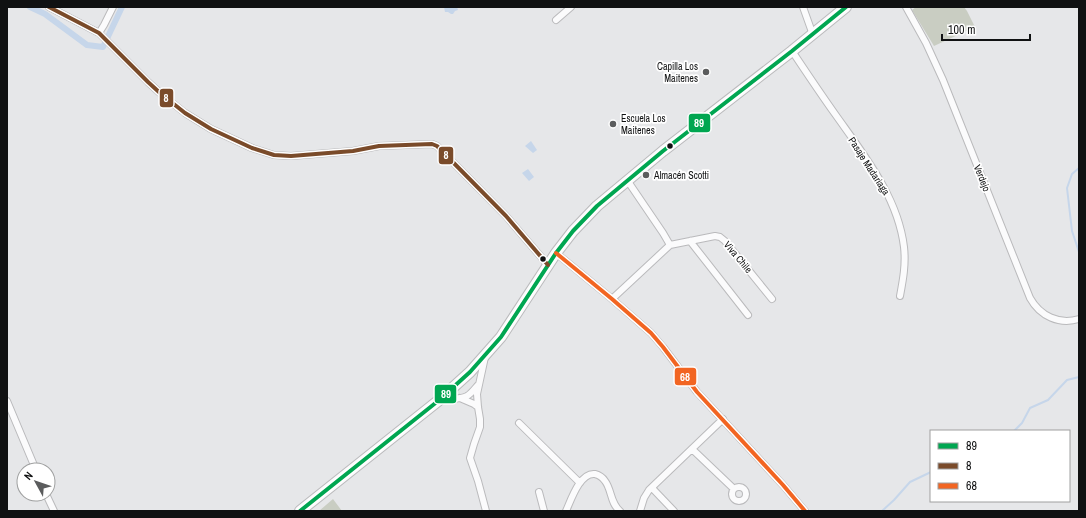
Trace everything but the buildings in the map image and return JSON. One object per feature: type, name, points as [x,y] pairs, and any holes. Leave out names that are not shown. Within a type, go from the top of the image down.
[{"type":"main road","points":[[300,511],[458,384],[501,337],[556,253],[573,231],[590,213],[627,180],[699,122],[813,35],[846,7]]},
{"type":"street","points":[[49,7],[100,34],[148,82],[185,113],[224,136],[266,153],[282,156],[299,156],[353,151],[380,146],[437,146],[506,216],[548,265]]},
{"type":"street","points":[[100,34],[113,7]]},
{"type":"street","points":[[556,20],[571,7]]},
{"type":"street","points":[[803,7],[813,35]]},
{"type":"street","name":"Verdejo","points":[[906,7],[926,43],[943,80],[1030,298],[1036,308],[1050,317],[1060,320],[1078,319]]},
{"type":"street","name":"Pasaje Madariaga","points":[[792,51],[861,152],[892,202],[898,219],[904,249],[905,264],[900,296]]},
{"type":"street","points":[[627,180],[670,245]]},
{"type":"street","name":"Viva Chile","points":[[612,299],[670,245],[715,236],[720,237],[725,241],[772,299]]},
{"type":"street","points":[[690,240],[748,315]]},
{"type":"street","points":[[556,253],[651,333],[697,392],[805,511]]},
{"type":"street","points":[[485,356],[477,394],[480,427],[470,458],[486,511]]},
{"type":"street","points":[[438,401],[467,396],[480,383]]},
{"type":"street","points":[[460,398],[478,407]]},
{"type":"street","points":[[7,401],[33,462]]},
{"type":"street","points":[[640,511],[644,498],[652,488],[723,420]]},
{"type":"street","points":[[519,422],[580,483]]},
{"type":"street","points":[[692,449],[734,489]]},
{"type":"street","points":[[566,511],[575,491],[580,483],[589,474],[602,477],[620,511]]},
{"type":"street","points":[[652,488],[674,511]]},
{"type":"street","points":[[539,492],[544,511]]},
{"type":"shaded area","points":[[916,7],[964,7],[975,27],[934,46],[912,10]]},
{"type":"shaded area","points":[[333,499],[342,511],[319,511]]},
{"type":"water","points":[[444,7],[457,7],[458,10],[451,14],[445,12]]},
{"type":"water","points":[[531,141],[537,150],[533,153],[525,146]]},
{"type":"water","points":[[528,169],[534,177],[529,181],[522,173]]},
{"type":"waterway","points":[[30,7],[45,14],[87,45],[103,47],[122,7]]},
{"type":"waterway","points":[[1079,168],[1072,174],[1067,188],[1072,231],[1079,252]]},
{"type":"waterway","points":[[1015,430],[1022,423],[1030,408],[1048,400],[1067,380],[1079,377]]},
{"type":"waterway","points":[[882,511],[910,482],[930,472]]},
{"type":"transit line","name":"8","points":[[49,7],[99,33],[148,82],[185,113],[211,129],[252,148],[274,155],[291,156],[353,151],[379,146],[432,144],[437,146],[506,216],[548,265]]},
{"type":"transit line","name":"89","points":[[300,511],[438,401],[470,372],[501,337],[556,253],[573,231],[597,206],[663,151],[846,7]]},
{"type":"transit line","name":"68","points":[[556,253],[651,333],[697,392],[805,511]]},
{"type":"place","name":"Capilla Los Maitenes","points":[[706,72]]},
{"type":"place","name":"Escuela Los Maitenes","points":[[613,124]]},
{"type":"place","name":"Almacén Scotti","points":[[646,175]]}]
